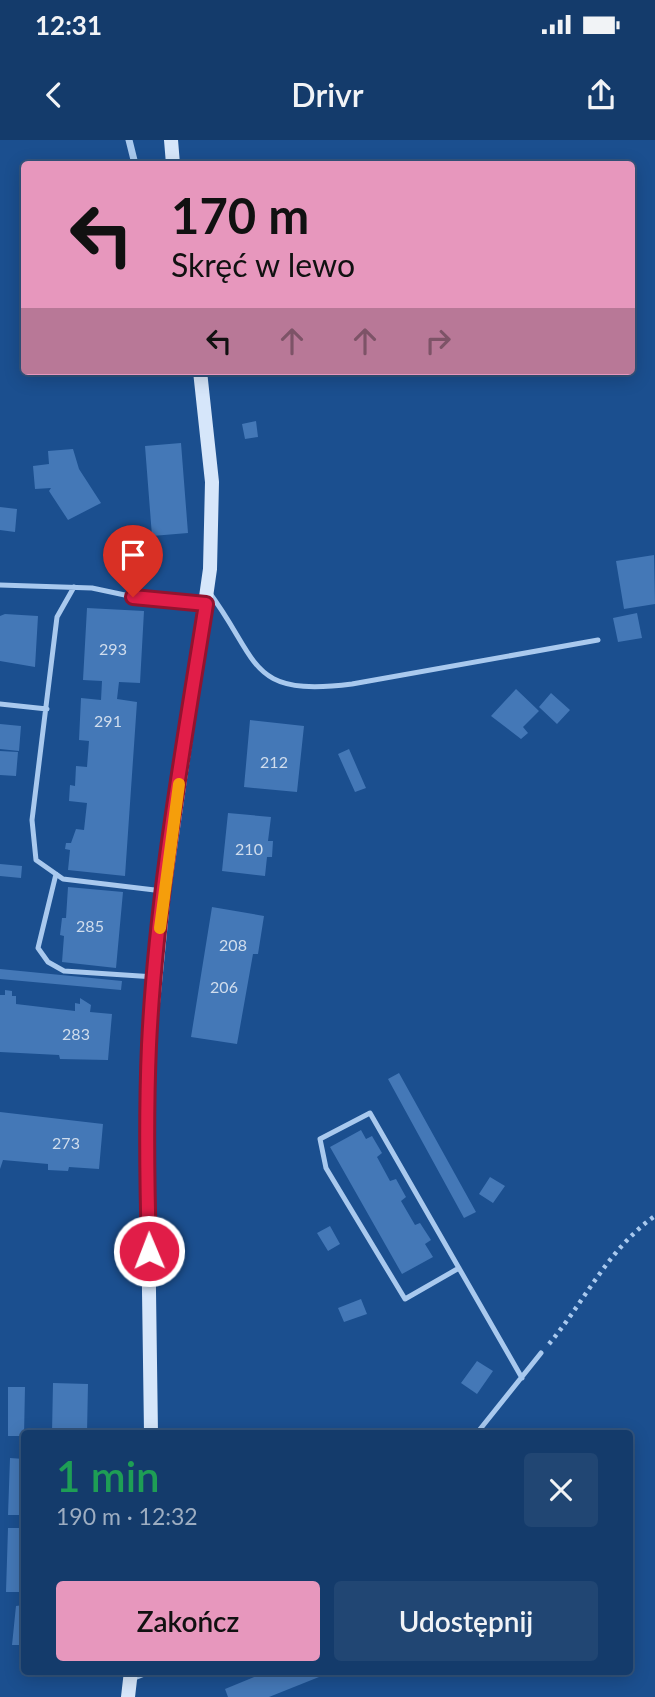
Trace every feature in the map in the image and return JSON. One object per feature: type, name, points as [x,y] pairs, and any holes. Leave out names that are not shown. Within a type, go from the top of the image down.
[{"type":"main road","points":[[171,140],[173,161]]},
{"type":"main road","points":[[151,1430],[147,1149],[149,1044],[164,891],[206,597],[212,482],[200,375]]},
{"type":"main road","points":[[128,1697],[130,1676]]},
{"type":"street","points":[[129,140],[134,161]]},
{"type":"lane","points":[[0,585],[74,587],[153,601],[206,597],[242,649],[269,678],[291,686],[317,688],[352,684],[598,640]]},
{"type":"lane","points":[[74,587],[57,617],[32,820],[36,860],[63,879],[164,891]]},
{"type":"lane","points":[[0,704],[47,709]]},
{"type":"lane","points":[[56,874],[38,948],[48,962],[64,971],[155,977]]},
{"type":"lane","points":[[459,1268],[405,1299],[326,1168],[320,1139],[370,1113],[459,1268],[522,1378]]},
{"type":"lane","points":[[479,1430],[541,1353]]},
{"type":"path","points":[[541,1353],[571,1317],[618,1248],[655,1216]]},
{"type":"building","points":[[256,421],[258,437],[245,439],[242,424]]},
{"type":"building","points":[[181,443],[188,533],[152,536],[145,446]]},
{"type":"building","points":[[73,449],[79,469],[101,503],[68,520],[49,491],[51,488],[35,489],[33,466],[49,464],[48,451]]},
{"type":"building","points":[[0,507],[17,509],[15,532],[0,530]]},
{"type":"building","points":[[654,555],[655,604],[624,609],[616,561]]},
{"type":"building","points":[[87,608],[144,611],[140,683],[119,682],[117,699],[137,702],[125,876],[68,870],[70,850],[65,849],[66,843],[71,843],[76,829],[84,830],[87,803],[69,801],[70,785],[75,786],[76,766],[87,767],[89,741],[79,740],[81,698],[101,700],[102,681],[83,680]]},
{"type":"building","points":[[637,613],[642,638],[618,642],[613,618]]},
{"type":"building","points":[[0,616],[38,616],[35,667],[0,661]]},
{"type":"building","points":[[516,689],[539,711],[523,727],[528,733],[521,739],[491,716]]},
{"type":"building","points":[[551,693],[570,710],[557,724],[539,707]]},
{"type":"building","points":[[250,720],[304,726],[297,792],[244,787]]},
{"type":"building","points":[[0,724],[21,726],[19,751],[0,749]]},
{"type":"building","points":[[349,749],[366,788],[355,792],[338,754]]},
{"type":"building","points":[[0,751],[18,752],[16,776],[0,775]]},
{"type":"building","points":[[228,813],[271,817],[268,841],[273,841],[272,857],[267,857],[265,876],[222,871]]},
{"type":"building","points":[[0,864],[22,866],[21,878],[0,876]]},
{"type":"building","points":[[68,887],[123,892],[116,968],[62,962],[64,936],[60,935],[62,918],[66,918]]},
{"type":"building","points":[[212,907],[264,916],[258,954],[253,954],[237,1044],[191,1037]]},
{"type":"building","points":[[0,969],[122,981],[121,990],[0,979]]},
{"type":"building","points":[[5,990],[12,991],[12,996],[16,996],[16,1004],[75,1011],[75,1003],[80,1004],[80,998],[91,1005],[90,1012],[112,1014],[108,1060],[60,1059],[59,1055],[0,1052],[0,995],[5,995]]},
{"type":"building","points":[[399,1073],[476,1212],[464,1218],[388,1079]]},
{"type":"building","points":[[0,1112],[103,1124],[99,1169],[69,1167],[68,1171],[48,1170],[48,1164],[3,1160],[0,1169]]},
{"type":"building","points":[[361,1130],[366,1139],[372,1136],[382,1153],[377,1157],[390,1181],[396,1179],[406,1197],[401,1201],[415,1225],[420,1223],[431,1240],[425,1244],[433,1257],[402,1274],[330,1147]]},
{"type":"building","points":[[490,1177],[505,1186],[493,1203],[479,1194]]},
{"type":"building","points":[[330,1226],[340,1244],[328,1251],[317,1233]]},
{"type":"building","points":[[361,1299],[367,1314],[344,1322],[338,1308]]},
{"type":"building","points":[[477,1361],[493,1371],[477,1394],[461,1383]]},
{"type":"building","points":[[53,1383],[88,1384],[87,1430],[52,1430]]},
{"type":"building","points":[[8,1387],[25,1387],[24,1430],[21,1430],[21,1436],[8,1436]]},
{"type":"building","points":[[10,1458],[21,1459],[21,1515],[8,1515]]},
{"type":"building","points":[[8,1528],[21,1528],[21,1592],[6,1592]]},
{"type":"building","points":[[21,1605],[21,1645],[12,1645],[16,1606]]},
{"type":"building","points":[[57,1675],[93,1675],[93,1676]]},
{"type":"building","points":[[259,1675],[324,1675],[269,1697],[228,1697],[225,1689]]},
{"type":"slow traffic","points":[[160,928],[179,784]]},
{"type":"route","points":[[133,597],[206,604],[174,814],[149,1044],[149,1251]]}]
